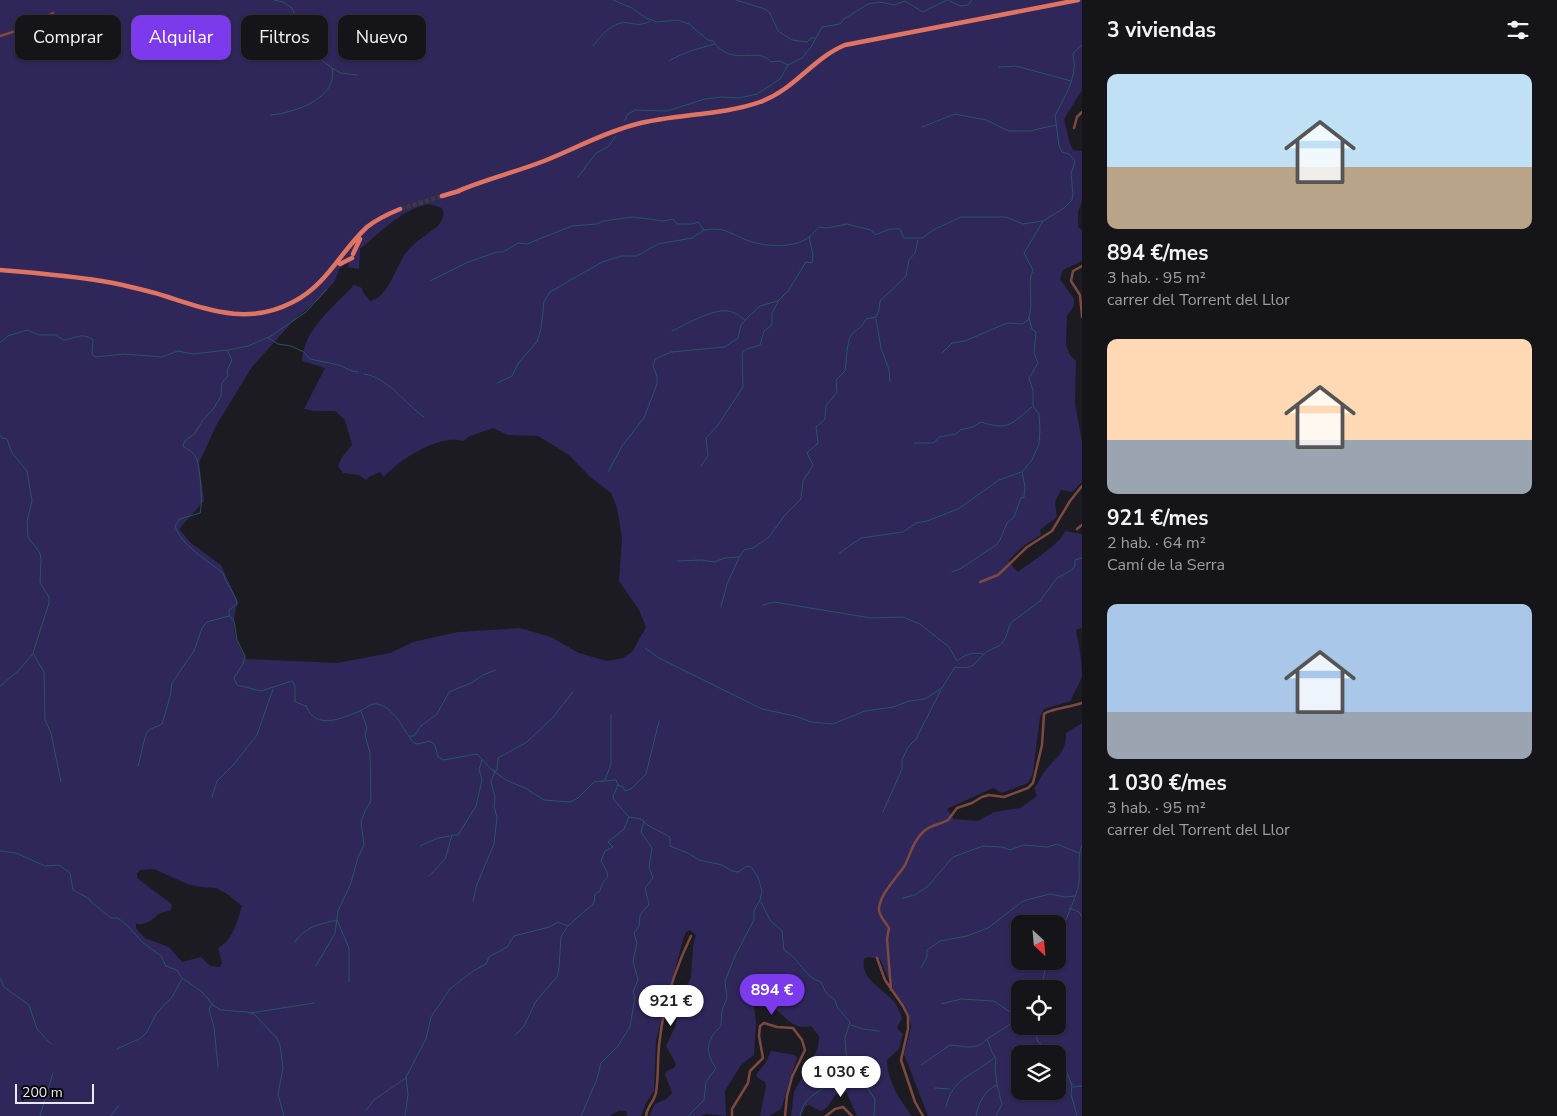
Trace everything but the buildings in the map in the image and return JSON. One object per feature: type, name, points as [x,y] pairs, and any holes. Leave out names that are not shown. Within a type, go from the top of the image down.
[{"type":"main road","points":[[442,196],[544,161],[588,140],[625,127],[655,120],[759,103],[783,90],[826,54],[853,43],[942,28],[1078,0]]},
{"type":"main road","points":[[0,271],[98,280],[154,293],[210,311],[238,315],[273,310],[293,302],[318,286],[368,226],[400,209]]},
{"type":"main road","points":[[0,271],[98,282],[153,295],[218,314],[246,316],[274,312],[294,304],[319,287],[352,254],[360,239],[371,226],[391,213]]},
{"type":"main road","points":[[333,269],[352,254],[360,239]]},
{"type":"main road","points":[[349,248],[352,254]]},
{"type":"street","points":[[0,36],[22,29],[53,13]]},
{"type":"street","points":[[1074,128],[1077,117],[1082,112]]},
{"type":"street","points":[[1082,266],[1073,271],[1071,281],[1080,296],[1082,317]]},
{"type":"street","points":[[980,582],[998,575],[1027,547],[1052,531],[1070,501],[1082,486]]},
{"type":"street","points":[[1077,529],[1082,525]]},
{"type":"street","points":[[892,990],[887,939],[889,928],[881,917],[879,909],[884,894],[904,865],[916,840],[927,829],[937,823],[946,822],[955,810],[962,805],[972,803],[987,795],[1004,797],[1030,786],[1035,781],[1037,774],[1043,736],[1044,714],[1047,711],[1082,703]]},
{"type":"street","points":[[646,1116],[647,1109],[656,1092],[660,1034],[678,966],[691,936]]},
{"type":"street","points":[[877,958],[892,990],[908,1016],[908,1029],[900,1060],[922,1116]]},
{"type":"street","points":[[732,1116],[732,1108],[748,1082],[751,1069],[763,1058],[759,1033],[760,1026],[764,1023],[777,1027],[793,1028],[798,1033],[804,1046],[804,1052],[791,1081],[785,1116]]},
{"type":"street","points":[[826,1116],[835,1109],[843,1107],[852,1116]]},
{"type":"shaded area","points":[[0,0],[1082,0],[1082,90],[1064,119],[1073,150],[1082,151],[1082,201],[1078,212],[1078,227],[1082,230],[1082,261],[1063,270],[1060,279],[1074,299],[1074,306],[1067,316],[1066,345],[1070,355],[1076,361],[1075,404],[1082,442],[1082,482],[1072,492],[1061,490],[1055,502],[1057,517],[1040,530],[1041,535],[1023,546],[1008,561],[1018,572],[1058,541],[1065,531],[1082,534],[1082,628],[1076,630],[1082,676],[1071,701],[1044,709],[1040,717],[1033,773],[1028,783],[1002,793],[993,788],[947,809],[954,819],[978,821],[994,812],[1020,808],[1037,796],[1034,788],[1043,773],[1060,755],[1066,740],[1066,733],[1082,723],[1082,1116],[928,1116],[904,1054],[911,1027],[906,1008],[894,991],[880,959],[867,957],[864,959],[864,967],[869,979],[891,998],[902,1018],[897,1028],[903,1034],[899,1049],[887,1060],[895,1090],[912,1116],[857,1116],[847,1093],[843,1091],[836,1095],[827,1107],[820,1111],[809,1105],[805,1107],[801,1116],[791,1116],[794,1092],[818,1048],[819,1036],[811,1026],[797,1026],[774,1008],[761,1003],[754,1006],[756,1022],[754,1055],[741,1065],[725,1091],[726,1116],[706,1114],[700,1116],[649,1116],[655,1104],[666,1099],[672,1093],[665,1074],[674,1068],[676,1064],[666,1046],[675,1027],[683,990],[691,978],[693,946],[696,935],[690,930],[686,932],[683,940],[656,1040],[654,1091],[646,1103],[641,1116],[627,1116],[626,1111],[618,1111],[610,1116],[0,1116]],"holes":[[[429,204],[442,208],[442,220],[438,226],[416,242],[405,254],[391,282],[381,295],[370,301],[362,288],[354,285],[314,328],[308,338],[302,361],[325,368],[304,409],[335,411],[345,420],[352,445],[342,457],[338,466],[343,473],[359,475],[366,480],[380,472],[384,477],[409,456],[431,445],[443,441],[463,441],[470,436],[493,428],[508,435],[538,436],[569,455],[590,477],[611,493],[617,508],[622,537],[619,581],[639,610],[646,627],[632,652],[623,658],[607,661],[579,653],[551,637],[520,628],[458,632],[413,642],[390,653],[337,663],[246,659],[234,632],[234,618],[238,602],[221,565],[191,543],[179,529],[204,501],[199,463],[217,424],[252,367],[295,319],[319,299],[334,282],[340,268],[349,262],[348,267],[359,269],[360,249],[401,216]],[[154,869],[187,884],[216,888],[242,906],[231,935],[218,948],[222,963],[220,967],[210,966],[201,957],[182,962],[169,947],[145,938],[136,928],[136,924],[146,923],[160,913],[171,910],[172,905],[169,902],[137,878],[140,870]]]},
{"type":"shaded area","points":[[771,1051],[795,1055],[797,1058],[781,1109],[769,1116],[760,1116],[766,1086],[765,1082],[756,1075],[766,1062]]},
{"type":"waterway","points":[[271,115],[291,111],[313,102],[329,88],[332,79],[332,68],[321,60],[304,38],[292,8],[283,2],[274,0]]},
{"type":"waterway","points":[[613,0],[657,22],[678,20],[689,24],[729,54],[759,55],[771,62],[780,61],[788,65]]},
{"type":"waterway","points":[[736,0],[765,9],[770,13],[778,31],[792,40],[807,42],[811,38],[815,38]]},
{"type":"waterway","points":[[624,121],[628,114],[635,110],[667,111],[705,99],[739,98],[757,94],[780,79],[788,65],[802,58],[811,47],[822,27],[840,24],[844,19],[868,4],[880,2],[894,5],[905,1],[923,12],[947,0]]},
{"type":"waterway","points":[[948,0],[960,6],[968,5],[972,0]]},
{"type":"waterway","points":[[593,46],[613,26],[623,23],[640,24],[651,21]]},
{"type":"waterway","points":[[669,61],[685,53],[714,44]]},
{"type":"waterway","points":[[430,281],[468,262],[497,252],[503,252],[518,243],[528,244],[572,226],[597,224],[603,221],[633,217],[664,221],[673,219],[677,224],[698,222],[704,230],[721,230],[752,242],[777,246],[801,242],[810,237],[819,227],[827,228],[847,224],[871,230],[875,235],[890,229],[900,229],[904,238],[922,238],[935,229],[961,217],[1006,217],[1023,224],[1043,221],[1064,208],[1072,200],[1071,174],[1075,161],[1069,154],[1062,152],[1059,146],[1055,115],[1067,93],[1073,75],[1073,53],[1082,45]]},
{"type":"waterway","points":[[999,67],[1016,66],[1071,81]]},
{"type":"waterway","points":[[332,68],[341,73],[357,75]]},
{"type":"waterway","points":[[922,127],[955,114],[986,120],[1009,131],[1030,131],[1056,125]]},
{"type":"waterway","points":[[578,177],[596,153],[608,147],[616,136]]},
{"type":"waterway","points":[[942,353],[952,343],[965,341],[1007,323],[1022,324],[1028,320],[1031,307],[1030,281],[1033,270],[1024,253],[1043,221]]},
{"type":"waterway","points":[[497,383],[512,376],[519,362],[537,342],[541,329],[544,302],[550,292],[602,262],[621,256],[637,256],[658,244],[692,238],[704,230]]},
{"type":"waterway","points":[[608,472],[622,446],[644,418],[657,384],[657,376],[653,366],[655,359],[671,352],[725,347],[738,338],[741,325],[749,316],[760,306],[778,301],[788,291],[806,262],[812,263],[813,255],[809,237]]},
{"type":"waterway","points":[[677,561],[702,560],[714,562],[725,558],[739,557],[744,550],[753,548],[769,537],[785,515],[801,499],[803,481],[813,465],[807,453],[818,443],[816,427],[825,419],[826,406],[837,392],[836,380],[845,371],[850,337],[866,319],[876,317],[880,301],[906,276],[909,260],[915,253],[918,240]]},
{"type":"waterway","points":[[228,350],[248,346],[271,336],[306,312],[327,289]]},
{"type":"waterway","points":[[701,466],[708,456],[706,438],[718,425],[743,387],[742,353],[747,349],[760,345],[764,331],[772,325],[772,313],[778,302]]},
{"type":"waterway","points":[[672,331],[718,311],[732,312],[745,320]]},
{"type":"waterway","points":[[952,572],[960,569],[996,545],[1007,523],[1014,517],[1021,498],[1024,497],[1025,487],[1022,472],[1032,460],[1039,444],[1040,429],[1039,414],[1033,406],[1033,391],[1029,378],[1038,363],[1034,353],[1036,332],[1032,329],[1029,318]]},
{"type":"waterway","points":[[876,319],[881,348],[889,370],[890,381]]},
{"type":"waterway","points":[[0,343],[8,336],[27,330],[39,335],[55,335],[64,340],[86,336],[93,340],[92,354],[95,357],[124,354],[162,357],[178,351],[193,354],[227,350],[232,360],[227,371],[228,376],[222,383],[221,396],[214,408],[195,433],[184,442],[183,446],[197,460],[201,486],[200,513],[180,519],[175,526],[178,533],[189,546],[223,573],[236,600],[237,604],[229,610],[229,615],[234,621],[237,640],[245,656],[243,664],[234,678],[237,685],[261,691],[292,681],[295,686],[295,702],[306,706],[310,714],[323,720],[345,717],[373,704],[384,706],[394,715],[414,743],[430,741],[435,745],[438,757],[443,760],[477,754],[491,769],[506,780],[525,788],[544,800],[570,802],[578,798],[594,782],[616,780],[618,785],[613,796],[614,800],[629,817],[641,819],[649,826],[670,837],[670,846],[688,853],[699,860],[722,865],[732,871],[738,872],[747,866],[751,867],[758,877],[762,891],[760,900],[754,911],[754,920],[735,956],[725,981],[727,998],[722,1010],[721,1026],[716,1031],[709,1046],[710,1056],[716,1068],[706,1082],[704,1100],[688,1116]]},
{"type":"waterway","points":[[268,338],[278,344],[291,346],[304,352],[310,359],[339,365],[358,372]]},
{"type":"waterway","points":[[364,374],[373,376],[389,385],[424,417]]},
{"type":"waterway","points":[[914,443],[934,443],[939,437],[956,434],[960,430],[973,427],[981,422],[1004,426],[1014,422],[1032,407]]},
{"type":"waterway","points":[[0,435],[2,438],[7,439],[12,453],[27,471],[32,501],[27,521],[28,537],[40,553],[40,583],[49,597],[49,603],[33,653],[44,672],[45,720],[51,733],[61,782]]},
{"type":"waterway","points":[[838,554],[861,538],[903,532],[916,523],[927,521],[958,509],[999,480],[1021,472]]},
{"type":"waterway","points":[[721,607],[727,584],[739,558]]},
{"type":"waterway","points":[[645,648],[659,658],[762,709],[795,716],[811,722],[833,724],[865,711],[893,707],[909,701],[925,699],[942,688],[955,667],[972,666],[988,651],[1001,644],[1012,622],[1040,601],[1057,578],[1072,570],[1075,566],[1075,560],[1082,558]]},
{"type":"waterway","points":[[763,605],[774,602],[871,618],[903,617],[920,624],[949,647],[957,661],[969,654],[983,654]]},
{"type":"waterway","points":[[138,766],[147,733],[162,724],[172,683],[194,651],[202,628],[207,622],[229,616]]},
{"type":"waterway","points":[[0,686],[18,671],[33,654]]},
{"type":"waterway","points":[[409,736],[414,736],[421,726],[437,714],[449,692],[496,670]]},
{"type":"waterway","points":[[212,797],[217,781],[234,764],[257,735],[273,689]]},
{"type":"waterway","points":[[883,812],[902,769],[902,760],[908,747],[916,739],[941,690]]},
{"type":"waterway","points":[[495,771],[497,770],[498,758],[527,742],[553,717],[573,692]]},
{"type":"waterway","points":[[316,966],[335,933],[338,911],[351,883],[358,857],[364,845],[361,822],[371,801],[370,753],[365,735],[367,728],[361,711]]},
{"type":"waterway","points":[[605,780],[611,764],[611,715]]},
{"type":"waterway","points":[[618,785],[623,787],[625,791],[631,789],[646,774],[659,721]]},
{"type":"waterway","points":[[429,876],[445,859],[452,835],[458,835],[476,806],[482,780],[479,769],[482,760]]},
{"type":"waterway","points":[[473,901],[477,884],[494,844],[497,817],[491,782],[495,771]]},
{"type":"waterway","points":[[405,1116],[408,1095],[406,1077],[426,1039],[431,1017],[450,989],[473,971],[486,964],[489,957],[507,947],[514,936],[549,927],[558,922],[568,926],[594,903],[595,894],[600,891],[603,882],[608,876],[601,861],[605,851],[613,847],[608,842],[624,829],[629,817]]},
{"type":"waterway","points":[[581,1116],[597,1079],[601,1063],[617,1047],[630,1027],[635,997],[633,992],[638,980],[633,961],[637,943],[634,933],[639,926],[640,915],[649,904],[645,888],[653,878],[649,867],[652,848],[641,832],[644,821]]},
{"type":"waterway","points":[[420,846],[438,838],[450,836]]},
{"type":"waterway","points":[[903,898],[915,895],[928,886],[953,857],[983,846],[1002,847],[1010,850],[1023,845],[1047,847],[1057,844],[1079,853]]},
{"type":"waterway","points":[[1066,920],[1078,888],[1079,859],[1082,845]]},
{"type":"waterway","points":[[0,851],[16,853],[45,866],[59,865],[70,873],[73,890],[88,898],[111,918],[118,918],[128,926],[142,942],[161,956],[166,966],[177,970],[182,978],[202,992],[214,1006],[221,1010],[254,1014],[276,1037],[280,1045],[283,1068],[278,1094],[284,1116]]},
{"type":"waterway","points":[[921,968],[927,957],[927,950],[940,941],[967,936],[988,928],[1023,901],[1050,894],[1065,897],[1075,896]]},
{"type":"waterway","points":[[761,902],[770,920],[782,931],[784,950],[815,980],[821,982],[826,992],[835,1000],[837,1007],[850,1022],[845,1038],[847,1064],[860,1077],[875,1099],[874,1116]]},
{"type":"waterway","points":[[1069,908],[1079,912],[1082,917]]},
{"type":"waterway","points":[[295,942],[308,930],[337,920],[349,948],[349,982]]},
{"type":"waterway","points":[[515,1035],[524,1026],[536,1001],[557,977],[561,937],[567,927]]},
{"type":"waterway","points":[[1043,980],[1045,970]]},
{"type":"waterway","points":[[0,978],[4,987],[29,1005],[37,1029],[51,1044]]},
{"type":"waterway","points":[[117,1049],[141,1038],[147,1032],[156,1014],[172,997],[182,979]]},
{"type":"waterway","points":[[941,1004],[961,999],[994,1001],[1011,1013]]},
{"type":"waterway","points":[[251,1013],[314,1003]]},
{"type":"waterway","points":[[212,1004],[209,1009],[214,1027],[218,1067]]},
{"type":"waterway","points":[[976,1116],[978,1106],[983,1098],[989,1090],[997,1085],[996,1059],[987,1039],[1011,1024]]},
{"type":"waterway","points":[[851,1025],[879,1031]]},
{"type":"waterway","points":[[1036,1035],[1038,1042],[1042,1045]]},
{"type":"waterway","points":[[921,1065],[950,1045],[974,1047],[986,1040]]},
{"type":"waterway","points":[[946,1107],[953,1089],[995,1057]]},
{"type":"waterway","points":[[800,1116],[809,1098],[834,1080],[846,1064]]},
{"type":"waterway","points":[[1066,1070],[1072,1085],[1071,1094],[1077,1116]]},
{"type":"waterway","points":[[40,1116],[53,1073]]},
{"type":"waterway","points":[[366,1110],[375,1099],[406,1078]]},
{"type":"waterway","points":[[867,1086],[877,1081]]},
{"type":"waterway","points":[[996,1116],[1002,1104],[997,1085]]},
{"type":"waterway","points":[[1073,1087],[1082,1086]]},
{"type":"waterway","points":[[935,1088],[950,1089]]},
{"type":"waterway","points":[[111,1116],[119,1105]]},
{"type":"tunnel","points":[[400,209],[442,196]]}]
